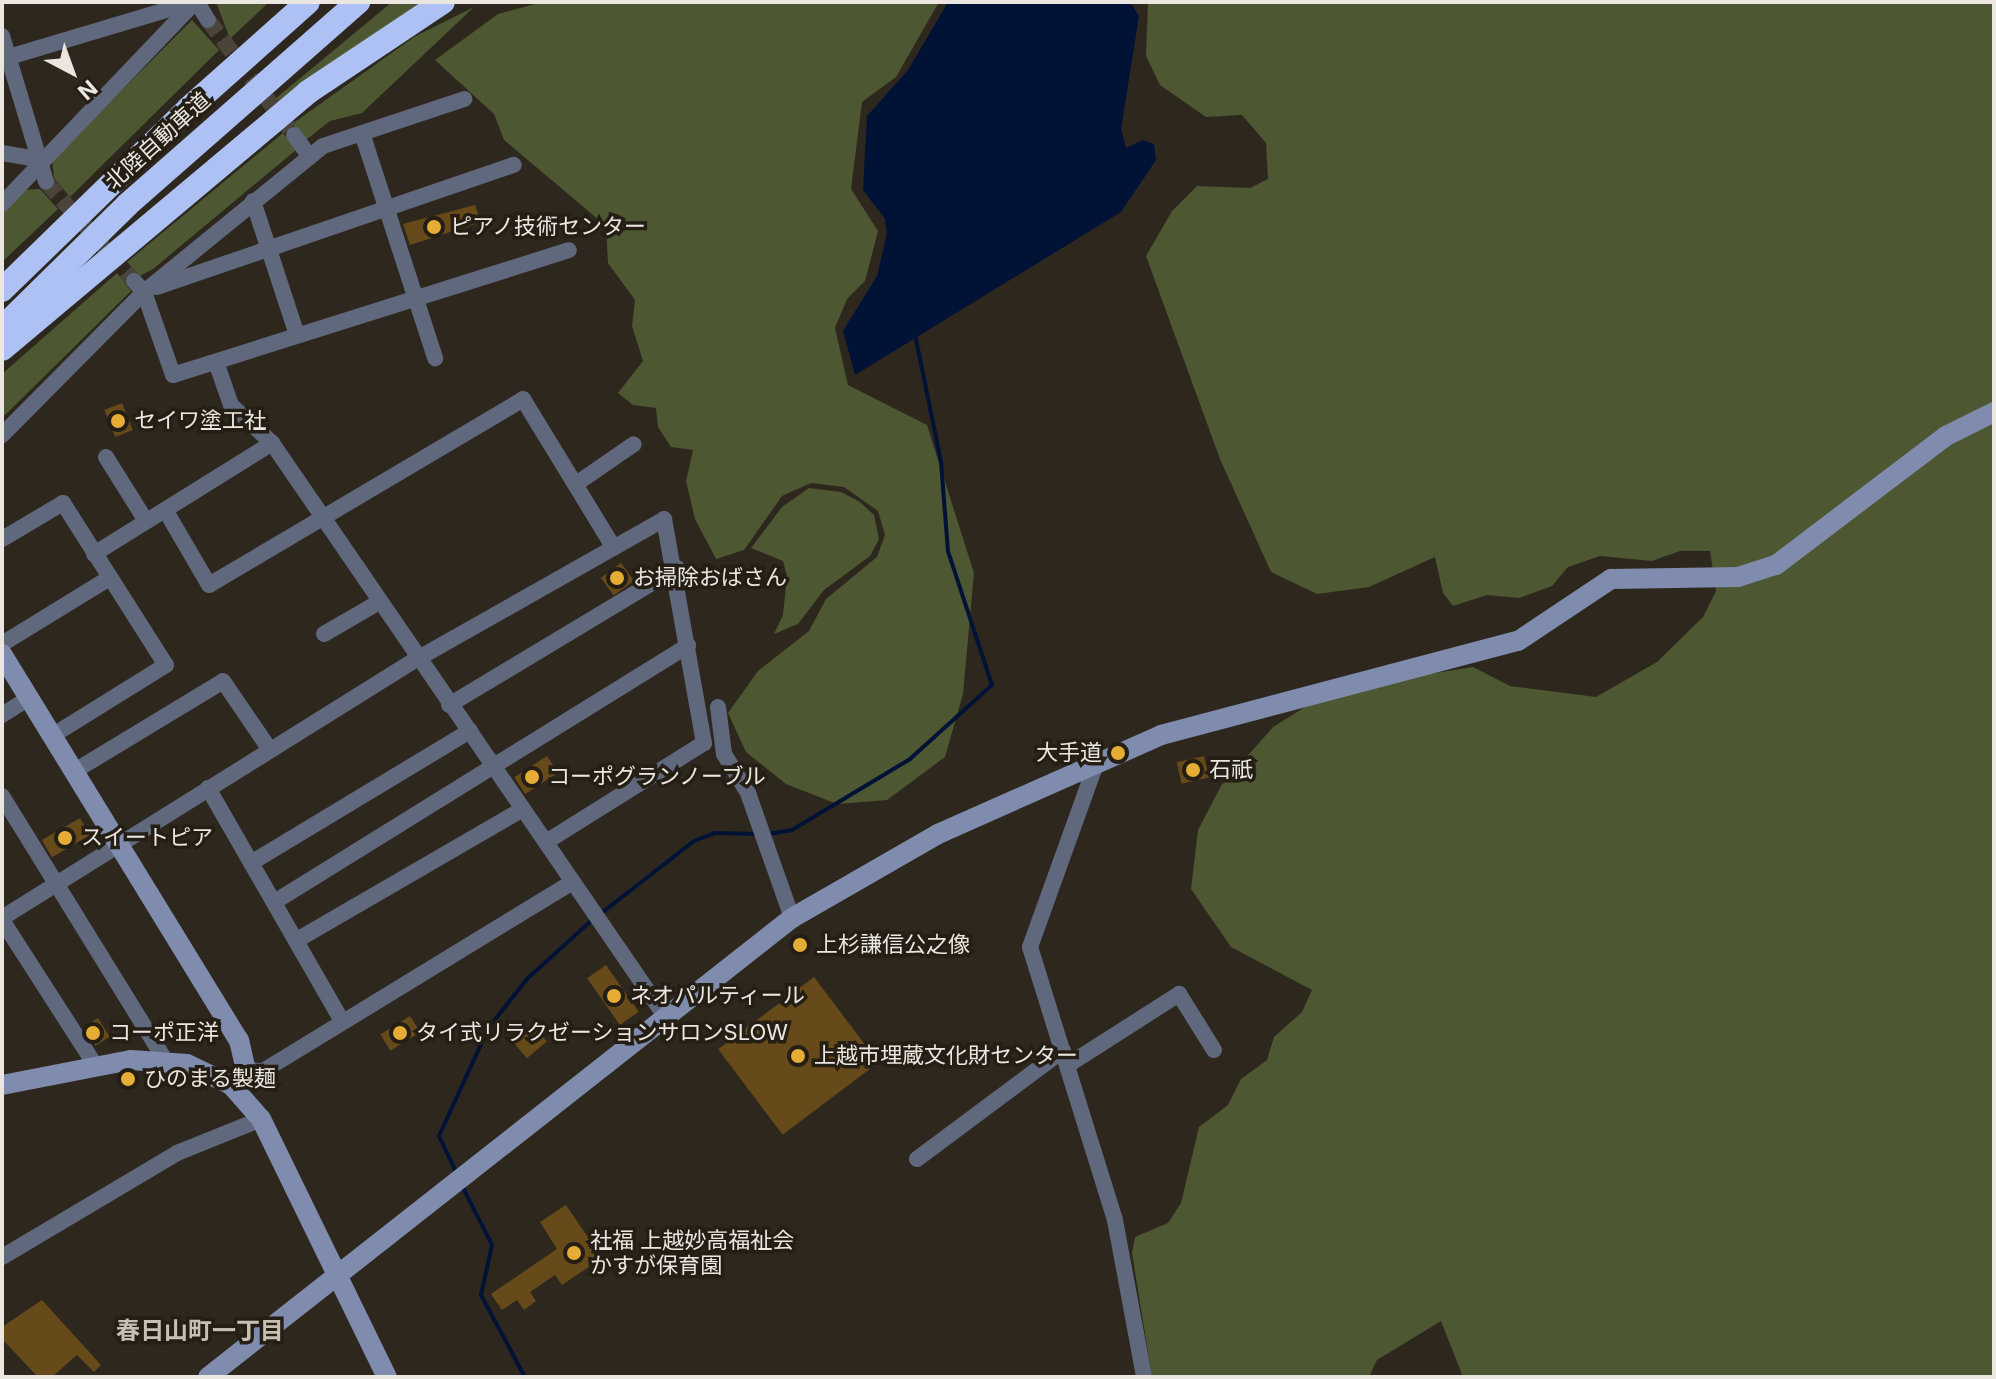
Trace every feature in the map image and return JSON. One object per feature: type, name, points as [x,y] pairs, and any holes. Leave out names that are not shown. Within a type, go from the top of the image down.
[{"type":"highway","points":[[98,195],[286,2]]},
{"type":"highway","name":"北陸自動車道","points":[[2,290],[98,195],[308,2]]},
{"type":"highway","name":"北陸自動車道","points":[[2,328],[181,155],[358,2]]},
{"type":"highway","points":[[2,349],[308,92],[443,2]]},
{"type":"street","points":[[195,2],[208,20]]},
{"type":"street","points":[[6,58],[195,2]]},
{"type":"street","points":[[2,204],[195,2]]},
{"type":"street","points":[[2,36],[6,58],[43,160],[46,182]]},
{"type":"street","points":[[2,435],[139,286],[310,157],[362,133],[464,99]]},
{"type":"street","points":[[362,133],[435,358]]},
{"type":"street","points":[[294,135],[310,157]]},
{"type":"street","points":[[2,153],[43,160]]},
{"type":"street","points":[[139,286],[269,248],[514,165]]},
{"type":"street","points":[[253,201],[297,335]]},
{"type":"street","points":[[139,286],[173,375],[415,295],[569,250]]},
{"type":"street","points":[[216,362],[231,405],[272,443],[417,659],[470,731],[667,1019]]},
{"type":"street","points":[[167,513],[209,585],[319,515],[523,399],[612,545]]},
{"type":"street","points":[[208,1377],[792,918],[938,834],[1097,761],[1176,731],[1518,641],[1611,579],[1738,577],[1776,565],[1946,436],[1994,412]]},
{"type":"street","points":[[94,554],[146,521],[167,513],[272,443]]},
{"type":"street","points":[[576,484],[634,444]]},
{"type":"street","points":[[106,457],[146,521]]},
{"type":"street","points":[[2,539],[63,503],[106,580],[166,665],[52,736]]},
{"type":"street","points":[[95,1065],[2,919],[417,659],[612,545],[664,519],[677,568],[704,743],[546,842]]},
{"type":"street","points":[[449,705],[677,568]]},
{"type":"street","points":[[2,644],[106,580]]},
{"type":"street","points":[[324,634],[379,602]]},
{"type":"street","points":[[276,901],[495,769],[688,646]]},
{"type":"street","points":[[2,654],[239,1040],[238,1077],[387,1377]]},
{"type":"street","points":[[73,772],[223,681],[270,750]]},
{"type":"street","points":[[2,715],[29,698]]},
{"type":"street","points":[[718,707],[724,754],[748,793],[792,918]]},
{"type":"street","points":[[251,863],[470,731]]},
{"type":"street","points":[[1097,761],[1030,947],[1115,1220],[1144,1377]]},
{"type":"street","points":[[208,788],[276,901],[341,1019]]},
{"type":"street","points":[[2,796],[165,1060]]},
{"type":"street","points":[[297,940],[523,809]]},
{"type":"street","points":[[2,1085],[95,1065],[165,1060],[238,1077],[263,1071],[341,1019],[573,882]]},
{"type":"street","points":[[917,1159],[1066,1058],[1179,994],[1214,1050]]},
{"type":"street","points":[[2,1257],[177,1153],[261,1119]]},
{"type":"green space","points":[[216,2],[269,2],[230,39]]},
{"type":"green space","points":[[392,2],[426,2],[279,104],[275,99]]},
{"type":"green space","points":[[543,2],[939,2],[896,77],[862,102],[851,189],[878,231],[865,281],[847,299],[835,328],[848,385],[927,425],[974,573],[963,694],[945,757],[887,800],[837,804],[786,784],[746,752],[728,713],[758,671],[809,631],[826,599],[877,557],[885,535],[878,511],[844,487],[811,483],[782,496],[744,550],[716,559],[695,519],[686,481],[693,450],[671,447],[658,427],[656,408],[633,405],[618,393],[643,361],[632,326],[635,300],[608,263],[606,226],[504,140],[494,114],[435,60],[498,14]]},
{"type":"green space","points":[[1148,2],[1994,2],[1992,1377],[1463,1377],[1441,1321],[1377,1360],[1369,1377],[1152,1377],[1132,1253],[1135,1237],[1168,1223],[1181,1203],[1199,1127],[1228,1105],[1241,1079],[1267,1060],[1274,1037],[1302,1012],[1312,990],[1231,947],[1191,889],[1198,830],[1221,786],[1273,727],[1308,705],[1410,677],[1473,667],[1510,686],[1596,697],[1657,662],[1703,617],[1716,591],[1710,551],[1680,551],[1652,561],[1600,556],[1568,567],[1552,586],[1519,598],[1487,595],[1453,606],[1443,593],[1435,557],[1369,587],[1317,594],[1271,572],[1220,459],[1146,256],[1172,211],[1197,186],[1250,188],[1268,179],[1266,143],[1242,115],[1206,117],[1160,85],[1146,56]]},
{"type":"green space","points":[[474,7],[362,113],[330,121],[306,140],[292,124],[414,37]]},
{"type":"green space","points":[[192,20],[219,50],[70,197],[54,178],[52,160]]},
{"type":"green space","points":[[283,133],[296,150],[153,269],[140,276],[127,262]]},
{"type":"green space","points":[[40,189],[58,209],[2,262],[2,206],[19,190]]},
{"type":"green space","points":[[117,273],[131,291],[2,418],[2,374]]},
{"type":"green space","points":[[809,488],[841,492],[860,502],[874,515],[879,539],[870,556],[824,590],[798,624],[774,634],[783,615],[787,576],[783,561],[751,548],[782,507]]},
{"type":"water","points":[[948,2],[1130,2],[1139,16],[1121,129],[1126,148],[1143,140],[1154,144],[1156,160],[1121,212],[855,375],[843,331],[877,276],[887,233],[885,219],[863,190],[867,116],[908,70]]},
{"type":"building","name":"ピアノ技術センター","points":[[475,205],[481,222],[410,245],[403,224]]},
{"type":"building","name":"セイワ塗工社","points":[[122,403],[133,430],[115,437],[104,410]]},
{"type":"building","name":"お掃除おばさん","points":[[621,563],[634,581],[614,595],[601,578]]},
{"type":"building","name":"コーポグランノーブル","points":[[547,756],[558,773],[525,794],[514,777]]},
{"type":"building","name":"石祇","points":[[1204,756],[1209,777],[1182,784],[1177,762]]},
{"type":"building","name":"スイートピア","points":[[80,818],[90,835],[52,857],[42,840]]},
{"type":"building","name":"ネオパルティール","points":[[606,965],[639,1012],[620,1025],[587,978]]},
{"type":"building","name":"上越市埋蔵文化財センター","points":[[814,977],[878,1062],[783,1135],[718,1049]]},
{"type":"building","name":"タイ式リラクゼーションサロンSLOW","points":[[410,1016],[420,1032],[390,1051],[380,1035]]},
{"type":"building","points":[[98,1018],[110,1037],[95,1046],[84,1027]]},
{"type":"building","points":[[532,1024],[547,1042],[527,1058],[512,1041]]},
{"type":"building","name":"社福 上越妙高福祉会 かすが保育園","points":[[566,1205],[602,1258],[562,1285],[555,1275],[530,1292],[536,1301],[524,1310],[517,1300],[502,1310],[491,1294],[557,1249],[540,1222]]},
{"type":"building","points":[[42,1300],[101,1365],[94,1372],[77,1355],[52,1377],[38,1377],[2,1339],[2,1327]]},
{"type":"waterway","points":[[768,834],[792,830],[910,759],[992,685],[948,551],[941,462],[915,334]]},
{"type":"waterway","points":[[599,915],[694,841],[715,833],[760,834]]},
{"type":"waterway","points":[[457,1174],[439,1136],[489,1027],[527,979],[592,920]]},
{"type":"waterway","points":[[462,1186],[492,1245],[481,1295],[525,1377]]},
{"type":"tunnel","points":[[208,20],[294,135]]},
{"type":"tunnel","points":[[46,182],[134,281]]},
{"type":"place","name":"ピアノ技術センター","points":[[434,227]]},
{"type":"place","name":"セイワ塗工社","points":[[118,421]]},
{"type":"place","name":"お掃除おばさん","points":[[617,578]]},
{"type":"place","name":"大手道","points":[[1118,753]]},
{"type":"place","name":"石祇","points":[[1193,770]]},
{"type":"place","name":"コーポグランノーブル","points":[[532,777]]},
{"type":"place","name":"スイートピア","points":[[65,838]]},
{"type":"place","name":"上杉謙信公之像","points":[[800,945]]},
{"type":"place","name":"ネオパルティール","points":[[614,996]]},
{"type":"place","name":"コーポ正洋","points":[[93,1033]]},
{"type":"place","name":"タイ式リラクゼーションサロンSLOW","points":[[400,1033]]},
{"type":"place","name":"上越市埋蔵文化財センター","points":[[798,1056]]},
{"type":"place","name":"ひのまる製麺","points":[[128,1079]]},
{"type":"place","name":"社福 上越妙高福祉会 かすが保育園","points":[[574,1253]]},
{"type":"district","name":"春日山町一丁目","points":[[200,1331]]}]
